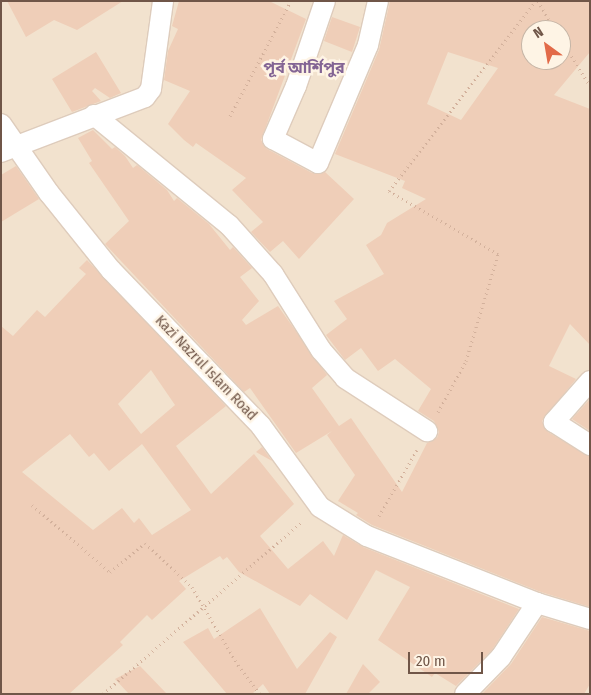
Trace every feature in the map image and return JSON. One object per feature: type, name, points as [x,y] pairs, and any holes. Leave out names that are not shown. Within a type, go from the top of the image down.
[{"type":"street","points":[[9,149],[145,97],[151,89],[163,1]]},
{"type":"street","points":[[325,1],[296,86],[273,139],[318,163],[368,45],[378,1]]},
{"type":"street","points":[[94,115],[229,225],[273,274],[321,350],[345,378],[428,431]]},
{"type":"street","name":"Kazi Nazrul Islam Road","points":[[1,124],[9,149],[49,193],[111,270],[261,426],[320,507],[367,536],[537,603],[590,619]]},
{"type":"street","points":[[590,381],[554,422],[590,445]]},
{"type":"street","points":[[465,694],[501,657],[537,603]]},
{"type":"path","points":[[230,116],[291,1]]},
{"type":"path","points":[[367,536],[466,361],[498,254],[389,191],[537,1],[549,20]]},
{"type":"path","points":[[571,55],[590,86]]},
{"type":"path","points":[[32,505],[110,572],[145,543],[192,587],[201,607],[260,694]]},
{"type":"path","points":[[103,694],[201,607],[320,507]]},
{"type":"shaded area","points":[[1,1],[590,1],[590,694],[1,694]]},
{"type":"building","points":[[7,1],[123,1],[77,30],[54,20],[26,37]]},
{"type":"building","points":[[179,1],[269,1],[306,19],[261,140],[267,149],[312,173],[325,172],[354,199],[299,259],[283,241],[270,252],[251,232],[263,222],[232,190],[246,178],[196,143],[193,147],[168,124],[190,91],[164,80],[168,51],[178,29],[172,26]]},
{"type":"building","points":[[390,1],[590,1],[590,52],[554,95],[590,109],[590,345],[570,324],[549,366],[576,379],[542,421],[548,432],[590,457],[590,607],[541,592],[372,525],[356,515],[358,513],[338,501],[355,475],[327,435],[332,431],[296,453],[250,388],[244,392],[105,244],[129,221],[89,163],[92,161],[78,138],[93,130],[112,149],[115,147],[125,156],[133,168],[137,165],[167,190],[174,201],[177,198],[209,224],[230,250],[233,247],[252,268],[240,277],[259,301],[242,320],[246,325],[278,306],[327,375],[312,388],[339,426],[351,418],[402,492],[427,443],[437,438],[439,432],[434,421],[418,411],[431,389],[395,359],[378,371],[361,348],[345,360],[326,335],[347,319],[334,301],[384,274],[366,245],[381,235],[387,223],[426,199],[402,188],[405,181],[335,154],[379,50]],"holes":[[[448,52],[498,68],[461,120],[427,104]]]},
{"type":"building","points":[[332,17],[360,27],[352,52],[324,41]]},
{"type":"building","points":[[96,52],[121,93],[110,98],[95,88],[92,91],[101,101],[72,112],[52,79]]},
{"type":"building","points":[[16,166],[39,199],[1,222],[1,175]]},
{"type":"building","points":[[87,260],[226,406],[176,446],[211,494],[254,454],[294,504],[260,536],[288,569],[323,541],[334,556],[343,535],[363,547],[519,609],[492,650],[456,686],[435,673],[432,677],[378,640],[410,587],[376,570],[347,620],[310,594],[300,606],[239,572],[227,557],[223,560],[220,556],[179,581],[186,589],[152,620],[147,615],[120,642],[123,645],[69,694],[1,694],[1,326],[13,336],[37,310],[45,317],[86,274],[79,268]],"holes":[[[151,370],[175,405],[141,434],[118,404]],[[70,434],[89,457],[94,453],[109,471],[142,444],[191,510],[152,535],[139,518],[134,523],[122,508],[93,530],[22,472]]]},
{"type":"building","points":[[590,399],[590,431],[572,419]]},
{"type":"building","points":[[262,447],[272,461],[256,452]]},
{"type":"building","points":[[260,608],[297,669],[330,632],[337,637],[305,694],[270,694],[263,684],[252,694],[227,694],[183,642],[208,628],[214,639]]},
{"type":"building","points":[[542,617],[590,631],[590,684],[584,694],[482,694],[511,664]]},
{"type":"building","points":[[363,664],[380,682],[368,694],[346,694]]},
{"type":"building","points":[[140,666],[167,694],[129,694],[115,679]]},
{"type":"district","name":"পূর্ব আর্শিপুর","points":[[304,68]]}]
